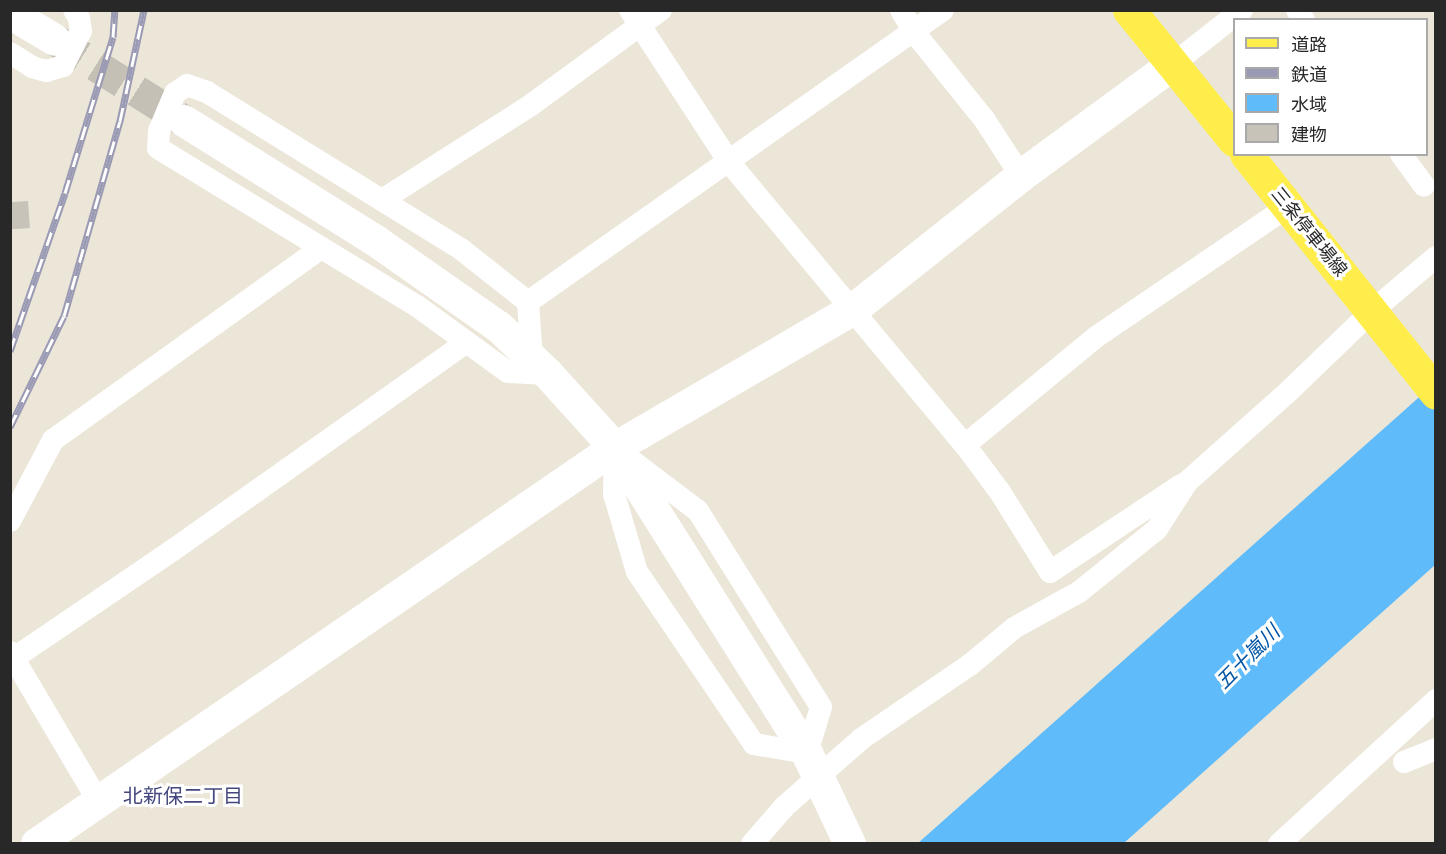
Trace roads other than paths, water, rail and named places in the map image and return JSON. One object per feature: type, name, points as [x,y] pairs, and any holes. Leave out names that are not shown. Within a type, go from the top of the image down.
[{"type":"main road","points":[[1129,10],[1233,139]]},
{"type":"main road","name":"三条停車場線","points":[[1248,156],[1436,393]]},
{"type":"street","points":[[11,55],[32,67],[46,71],[63,66],[81,31],[74,10]]},
{"type":"street","points":[[382,200],[531,105],[635,18],[661,10]]},
{"type":"street","points":[[901,10],[914,32],[984,118],[1021,176]]},
{"type":"street","points":[[528,302],[943,10]]},
{"type":"street","points":[[37,843],[615,448],[854,309],[1021,176],[1172,65],[1242,10]]},
{"type":"street","points":[[10,13],[56,40]]},
{"type":"street","points":[[635,18],[729,162],[854,309],[965,445],[1000,492],[1050,572],[1187,482],[1289,391],[1377,317],[1436,257]]},
{"type":"street","points":[[188,85],[207,92],[461,249],[528,302],[540,367],[508,372],[417,306],[158,148],[159,131],[175,93],[188,85]]},
{"type":"street","points":[[184,121],[376,241],[500,327],[615,448],[807,753],[850,843]]},
{"type":"street","points":[[1402,156],[1424,186]]},
{"type":"street","points":[[965,445],[1096,337],[1289,206]]},
{"type":"street","points":[[10,521],[53,440],[321,248]]},
{"type":"street","points":[[98,801],[12,655],[173,550],[465,343]]},
{"type":"street","points":[[615,448],[614,494],[637,572],[754,744],[807,753]]},
{"type":"street","points":[[752,843],[784,807],[861,739],[970,664],[1014,628],[1079,592],[1157,529],[1187,482]]},
{"type":"street","points":[[1279,843],[1436,700]]},
{"type":"street","points":[[1404,762],[1436,749]]},
{"type":"water","name":"五十嵐川","points":[[1435,383],[1435,565],[1124,843],[917,844]]},
{"type":"tunnel","points":[[55,40],[184,121]]},
{"type":"railway","points":[[10,351],[65,193],[113,37],[115,10]]},
{"type":"railway","points":[[10,427],[64,316],[120,121],[144,10]]},
{"type":"district","name":"北新保二丁目","points":[[183,796]]}]
